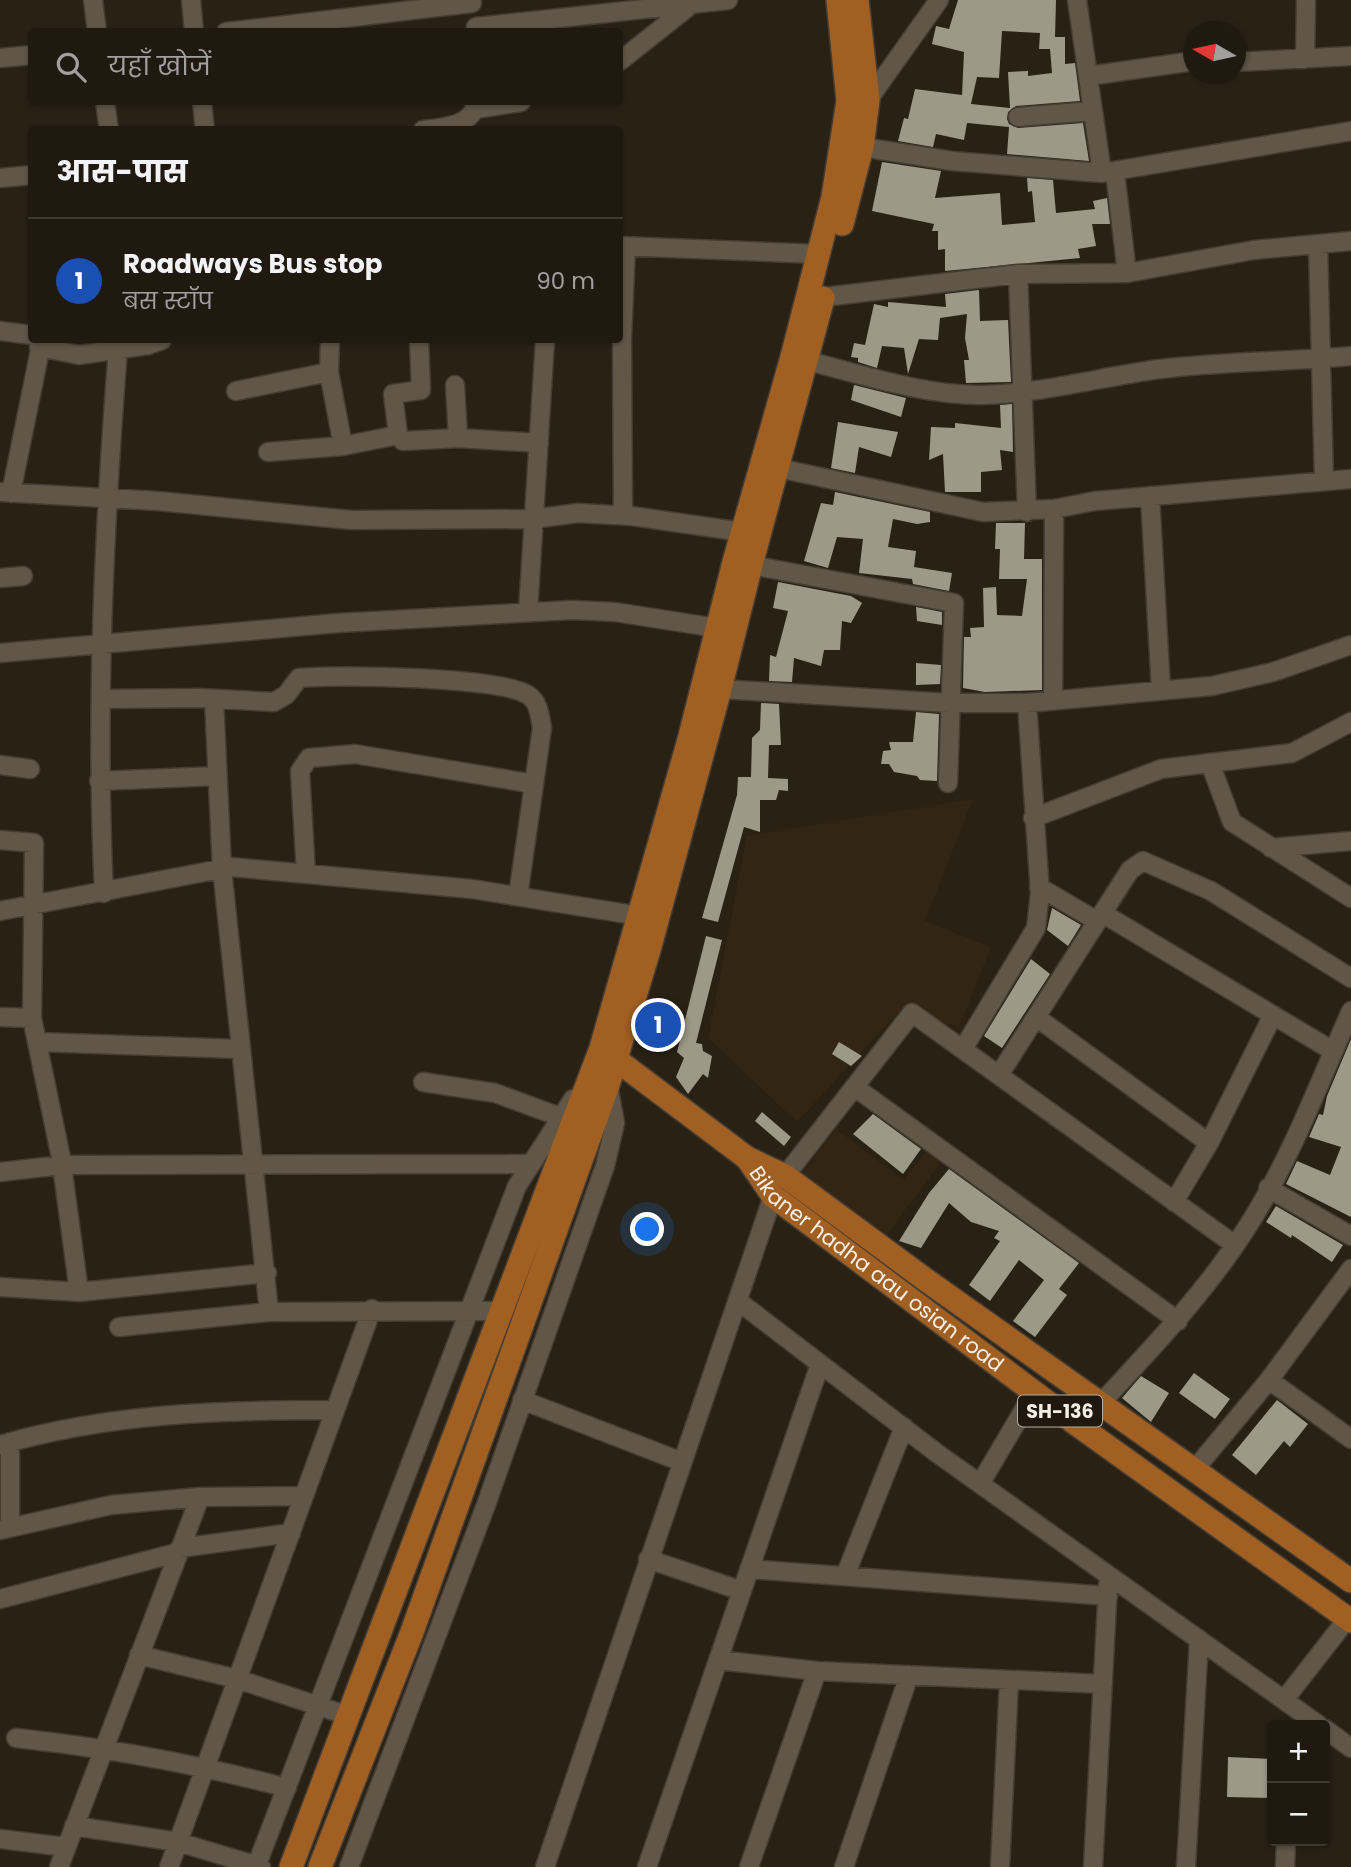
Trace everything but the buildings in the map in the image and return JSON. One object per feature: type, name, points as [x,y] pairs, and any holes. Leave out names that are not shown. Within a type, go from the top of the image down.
[{"type":"main road","points":[[320,1867],[412,1632],[608,1085],[608,1054],[640,916],[858,100],[838,0]]},
{"type":"main road","points":[[291,1867],[500,1311],[608,1054],[720,689],[862,147],[858,100],[857,0]]},
{"type":"main road","name":"Bikaner hadha aau osian road","points":[[608,1054],[747,1158],[785,1176],[1351,1581]]},
{"type":"main road","name":"Bikaner hadha aau osian road","points":[[747,1158],[773,1196],[1349,1620]]},
{"type":"street","points":[[93,0],[96,28]]},
{"type":"street","points":[[191,0],[194,28]]},
{"type":"street","points":[[485,28],[728,0]]},
{"type":"street","points":[[858,100],[939,0]]},
{"type":"street","points":[[1077,0],[1093,111],[1127,273]]},
{"type":"street","points":[[1304,59],[1306,0]]},
{"type":"street","points":[[250,28],[362,9],[472,2],[476,28]]},
{"type":"street","points":[[623,59],[692,4]]},
{"type":"street","points":[[0,58],[28,55]]},
{"type":"street","points":[[1246,62],[1351,57]]},
{"type":"street","points":[[1088,76],[1183,63]]},
{"type":"street","points":[[106,105],[109,126]]},
{"type":"street","points":[[202,105],[205,126]]},
{"type":"street","points":[[449,126],[466,119],[476,105]]},
{"type":"street","points":[[1018,117],[1093,111]]},
{"type":"street","points":[[862,147],[952,161],[1108,173],[1192,156],[1351,131]]},
{"type":"street","points":[[0,178],[28,175]]},
{"type":"street","points":[[824,297],[1018,274],[1127,273],[1254,250],[1351,241]]},
{"type":"street","points":[[1318,244],[1324,481]]},
{"type":"street","points":[[623,246],[818,254]]},
{"type":"street","points":[[1018,274],[1027,512]]},
{"type":"street","points":[[0,331],[28,339]]},
{"type":"street","points":[[37,343],[6,493],[106,498],[351,520],[532,519],[579,513],[743,532]]},
{"type":"street","points":[[43,343],[79,355],[154,343]]},
{"type":"street","points":[[330,343],[329,372],[344,446]]},
{"type":"street","points":[[419,343],[421,390],[393,394],[398,435],[403,441],[458,438],[539,443]]},
{"type":"street","points":[[528,612],[545,343]]},
{"type":"street","points":[[622,343],[623,516]]},
{"type":"street","points":[[104,893],[99,781],[102,645],[106,498],[118,348]]},
{"type":"street","points":[[808,361],[906,385],[978,395],[1024,391],[1181,367],[1351,356]]},
{"type":"street","points":[[236,391],[329,372]]},
{"type":"street","points":[[455,385],[458,438]]},
{"type":"street","points":[[268,452],[344,446],[398,435]]},
{"type":"street","points":[[778,468],[983,512],[1027,512],[1095,500],[1351,479]]},
{"type":"street","points":[[1150,496],[1161,690]]},
{"type":"street","points":[[1053,698],[1054,509]]},
{"type":"street","points":[[751,565],[954,603],[948,783]]},
{"type":"street","points":[[0,578],[23,576]]},
{"type":"street","points":[[0,653],[338,622],[435,620],[528,612],[615,612],[717,628]]},
{"type":"street","points":[[720,689],[949,703],[1027,703],[1053,698],[1161,690],[1237,680],[1351,645]]},
{"type":"street","points":[[101,699],[274,702],[286,695],[299,678],[322,675],[431,680],[511,688],[529,695],[538,705],[542,728],[518,896]]},
{"type":"street","points":[[214,699],[222,869],[267,1273],[269,1312]]},
{"type":"street","points":[[963,1049],[1036,928],[1039,887],[1027,703]]},
{"type":"street","points":[[1033,818],[1161,769],[1292,753],[1351,722]]},
{"type":"street","points":[[306,874],[300,771],[309,758],[355,754],[534,784]]},
{"type":"street","points":[[1210,763],[1232,822],[1351,898]]},
{"type":"street","points":[[0,765],[30,769]]},
{"type":"street","points":[[99,781],[218,775]]},
{"type":"street","points":[[0,840],[34,843],[32,1018],[62,1165],[79,1292]]},
{"type":"street","points":[[1271,848],[1351,841]]},
{"type":"street","points":[[999,1075],[1130,870],[1143,861],[1211,891],[1351,978]]},
{"type":"street","points":[[0,911],[222,869],[472,889],[640,916]]},
{"type":"street","points":[[1039,887],[1100,917],[1334,1051]]},
{"type":"street","points":[[1101,1403],[1178,1321],[1235,1245],[1295,1138],[1351,1011]]},
{"type":"street","points":[[785,1176],[912,1013],[1235,1245]]},
{"type":"street","points":[[1174,1202],[1209,1143],[1273,1015]]},
{"type":"street","points":[[0,1017],[32,1018]]},
{"type":"street","points":[[1036,1017],[1209,1143]]},
{"type":"street","points":[[37,1042],[240,1049]]},
{"type":"street","points":[[74,1826],[178,1842],[258,1867],[517,1186],[529,1164],[608,1054]]},
{"type":"street","points":[[423,1082],[495,1093],[564,1118]]},
{"type":"street","points":[[349,1867],[606,1166],[615,1123],[608,1085]]},
{"type":"street","points":[[856,1088],[1178,1321]]},
{"type":"street","points":[[0,1172],[62,1165],[529,1164]]},
{"type":"street","points":[[1268,1188],[1351,1236]]},
{"type":"street","points":[[545,1867],[773,1196]]},
{"type":"street","points":[[1195,1469],[1269,1380],[1351,1269]]},
{"type":"street","points":[[0,1287],[79,1292],[267,1273]]},
{"type":"street","points":[[738,1301],[980,1484],[1312,1720]]},
{"type":"street","points":[[119,1326],[269,1312],[372,1309],[500,1311]]},
{"type":"street","points":[[169,1867],[372,1309]]},
{"type":"street","points":[[647,1867],[820,1364]]},
{"type":"street","points":[[1269,1380],[1351,1439]]},
{"type":"street","points":[[980,1484],[1035,1391]]},
{"type":"street","points":[[522,1401],[682,1462]]},
{"type":"street","points":[[304,1496],[200,1497],[111,1505],[5,1529],[5,1444],[53,1430],[134,1417],[229,1410],[335,1410]]},
{"type":"street","points":[[845,1576],[904,1427]]},
{"type":"street","points":[[59,1867],[200,1497]]},
{"type":"street","points":[[0,1599],[176,1553],[180,1548],[291,1533]]},
{"type":"street","points":[[648,1559],[742,1591]]},
{"type":"street","points":[[749,1569],[1108,1596]]},
{"type":"street","points":[[1093,1867],[1109,1576]]},
{"type":"street","points":[[1290,1720],[1288,1703],[1349,1620]]},
{"type":"street","points":[[1186,1867],[1199,1639]]},
{"type":"street","points":[[139,1655],[237,1679],[349,1716]]},
{"type":"street","points":[[718,1660],[817,1671],[1103,1684]]},
{"type":"street","points":[[749,1867],[817,1671]]},
{"type":"street","points":[[844,1867],[909,1675]]},
{"type":"street","points":[[1000,1867],[1009,1681]]},
{"type":"street","points":[[1330,1733],[1351,1748]]},
{"type":"street","points":[[16,1738],[104,1747],[206,1766],[287,1788]]},
{"type":"street","points":[[0,1839],[66,1847]]},
{"type":"street","points":[[1285,1867],[1286,1846]]},
{"type":"shaded area","points":[[973,799],[925,921],[991,947],[959,1028],[904,1006],[797,1122],[708,1038],[747,836]]},
{"type":"shaded area","points":[[836,1129],[904,1180],[932,1144],[939,1165],[884,1238],[801,1176]]},
{"type":"place","name":"Roadways Bus stop","points":[[658,1025]]}]
